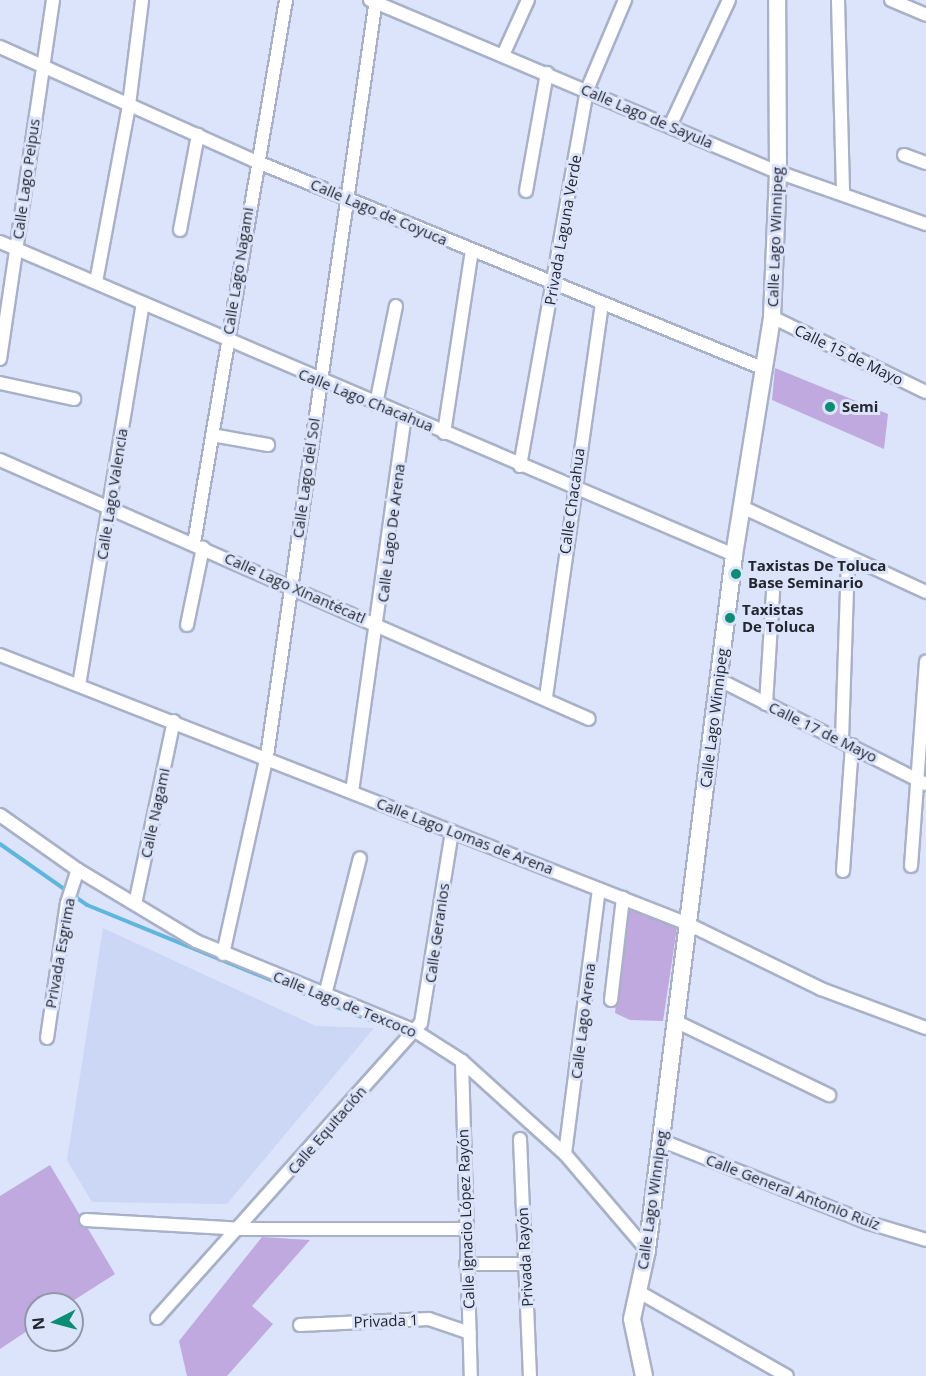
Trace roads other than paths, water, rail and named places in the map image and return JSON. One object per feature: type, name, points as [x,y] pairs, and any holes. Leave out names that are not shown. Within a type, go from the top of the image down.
[{"type":"main road","name":"Calle Lago Winnipeg","points":[[644,1376],[632,1319],[647,1250],[734,555],[762,368],[772,317],[778,172],[777,0]]},
{"type":"street","name":"Calle Lago Peipus","points":[[0,359],[53,0]]},
{"type":"street","points":[[96,282],[129,105],[142,0]]},
{"type":"street","name":"Calle Lago Nagami","points":[[187,625],[212,435],[255,161],[286,0]]},
{"type":"street","points":[[503,55],[528,0]]},
{"type":"street","name":"Privada Laguna Verde","points":[[520,466],[555,285],[587,90],[625,0]]},
{"type":"street","points":[[670,126],[729,0]]},
{"type":"street","points":[[838,0],[843,194]]},
{"type":"street","points":[[891,0],[926,15]]},
{"type":"street","name":"Calle Lago de Sayula","points":[[374,1],[778,172],[926,224]]},
{"type":"street","name":"Calle Lago del Sol","points":[[223,954],[267,756],[374,1]]},
{"type":"street","name":"Calle Lago de Coyuca","points":[[0,47],[255,161],[602,305],[762,368]]},
{"type":"street","points":[[526,190],[547,73]]},
{"type":"street","points":[[180,230],[198,135]]},
{"type":"street","points":[[904,155],[926,163]]},
{"type":"street","name":"Calle Lago Chacahua","points":[[0,242],[96,282],[319,382],[734,555]]},
{"type":"street","points":[[444,433],[472,251]]},
{"type":"street","name":"Calle Lago Valencia","points":[[79,685],[111,508],[143,303]]},
{"type":"street","name":"Calle Chacahua","points":[[546,698],[573,486],[602,305]]},
{"type":"street","points":[[376,404],[396,306]]},
{"type":"street","name":"Calle 15 de Mayo","points":[[772,317],[926,392]]},
{"type":"street","points":[[0,383],[74,399]]},
{"type":"street","name":"Calle Lago De Arena","points":[[352,792],[379,625],[405,417]]},
{"type":"street","points":[[212,435],[268,445]]},
{"type":"street","name":"Calle Lago Xinantécatl","points":[[0,460],[546,698],[589,719]]},
{"type":"street","points":[[741,507],[926,592]]},
{"type":"street","points":[[843,871],[847,743],[848,556]]},
{"type":"street","points":[[766,704],[773,592]]},
{"type":"street","name":"Calle Lago Lomas de Arena","points":[[0,655],[267,756],[352,792],[688,924],[821,989],[926,1028]]},
{"type":"street","points":[[911,866],[923,783],[926,662]]},
{"type":"street","name":"Calle 17 de Mayo","points":[[720,680],[923,783]]},
{"type":"street","name":"Calle Nagami","points":[[135,904],[174,721]]},
{"type":"street","name":"Calle Lago de Texcoco","points":[[0,815],[76,873],[223,954],[415,1031],[462,1061],[566,1154],[647,1250]]},
{"type":"street","name":"Calle Geranios","points":[[415,1031],[425,1015],[452,831]]},
{"type":"street","points":[[325,995],[360,858]]},
{"type":"street","name":"Privada Esgrima","points":[[46,1038],[68,900],[76,873]]},
{"type":"street","name":"Calle Lago Arena","points":[[566,1154],[599,889]]},
{"type":"street","points":[[611,1000],[623,898]]},
{"type":"street","points":[[677,1022],[829,1095]]},
{"type":"street","name":"Calle Equitación","points":[[157,1318],[415,1031]]},
{"type":"street","name":"Calle Ignacio López Rayón","points":[[462,1061],[471,1376]]},
{"type":"street","name":"Privada Rayón","points":[[520,1139],[530,1376]]},
{"type":"street","name":"Calle General Antonio Ruíz","points":[[660,1140],[869,1223],[926,1240]]},
{"type":"street","points":[[86,1220],[240,1228],[466,1230]]},
{"type":"street","points":[[466,1264],[526,1264]]},
{"type":"street","points":[[639,1292],[787,1376]]},
{"type":"street","name":"Privada 1","points":[[300,1325],[429,1319],[470,1333]]},
{"type":"waterway","points":[[0,844],[87,905],[371,1021]]},
{"type":"place","name":"Semi","points":[[830,407]]},
{"type":"place","name":"Taxistas De Toluca Base Seminario","points":[[736,574]]},
{"type":"place","name":"Taxistas De Toluca","points":[[730,618]]}]
